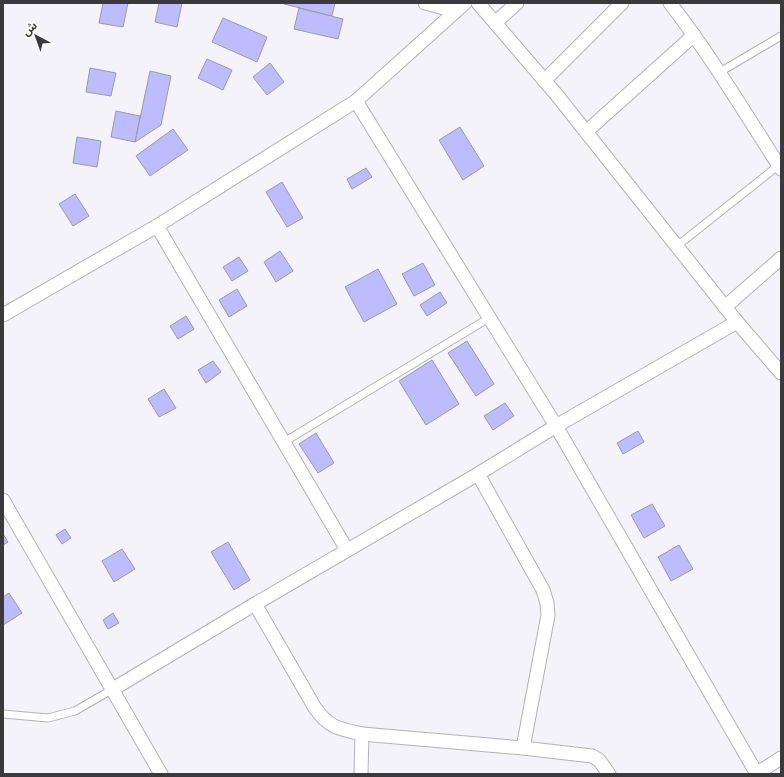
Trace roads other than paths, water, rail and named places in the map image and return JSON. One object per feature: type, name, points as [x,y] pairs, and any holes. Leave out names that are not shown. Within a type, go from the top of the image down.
[{"type":"street","points":[[426,3],[461,7]]},
{"type":"street","points":[[478,3],[586,132],[737,322],[781,373]]},
{"type":"street","points":[[495,23],[517,3]]},
{"type":"street","points":[[544,81],[622,3]]},
{"type":"street","points":[[670,3],[720,72],[780,167]]},
{"type":"street","points":[[3,315],[157,226],[356,101],[461,7]]},
{"type":"street","points":[[586,132],[694,36]]},
{"type":"street","points":[[356,101],[556,426],[757,774],[781,758]]},
{"type":"street","points":[[157,226],[347,550]]},
{"type":"street","points":[[726,307],[781,258]]},
{"type":"street","points":[[113,689],[478,474],[556,426],[737,322]]},
{"type":"street","points":[[478,474],[543,590],[548,603],[548,615],[523,748]]},
{"type":"street","points":[[3,500],[161,774]]},
{"type":"street","points":[[255,604],[321,716],[330,724],[362,734],[523,748],[592,756],[600,760],[609,774]]},
{"type":"street","points":[[360,774],[362,734]]},
{"type":"lane","points":[[720,72],[781,36]]},
{"type":"lane","points":[[677,246],[780,167]]},
{"type":"lane","points":[[284,442],[489,318]]},
{"type":"lane","points":[[3,714],[48,718],[75,711],[113,689]]}]
